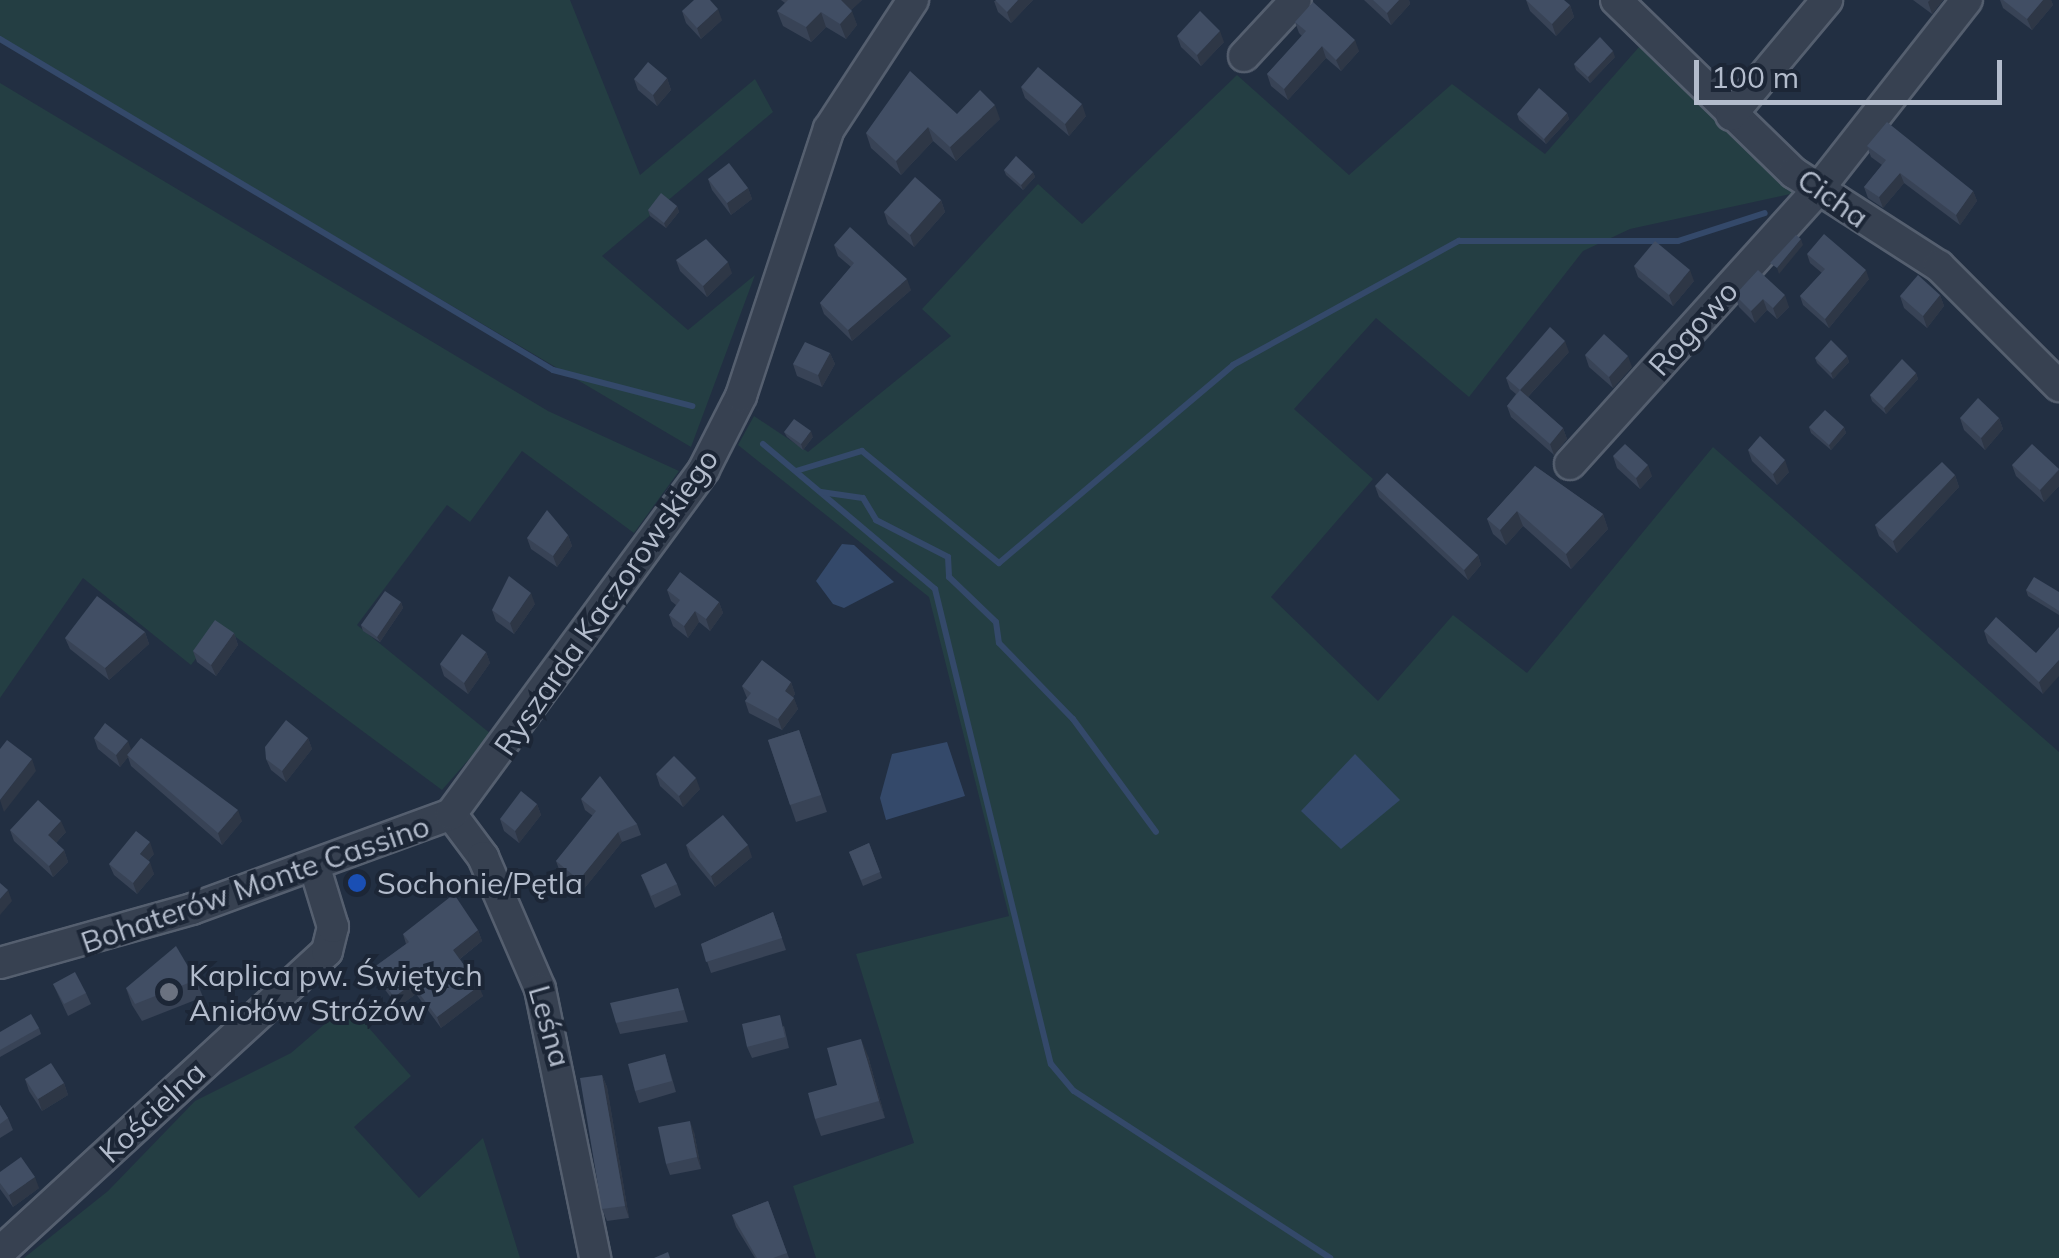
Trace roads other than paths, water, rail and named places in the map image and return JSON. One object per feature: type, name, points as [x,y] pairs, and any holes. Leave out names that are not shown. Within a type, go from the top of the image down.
[{"type":"street","name":"Ryszarda Kaczorowskiego","points":[[451,814],[704,468],[741,396],[830,129],[914,0]]},
{"type":"street","points":[[1244,56],[1296,0]]},
{"type":"street","name":"Cicha","points":[[1616,0],[1816,192],[1939,266],[2059,386]]},
{"type":"street","points":[[1732,115],[1827,0]]},
{"type":"street","name":"Rogowo","points":[[1570,464],[1816,192],[1966,0]]},
{"type":"street","name":"Bohaterów Monte Cassino","points":[[0,963],[315,868],[451,814]]},
{"type":"street","name":"Leśna","points":[[451,814],[483,857],[540,989],[595,1258]]},
{"type":"street","name":"Kościelna","points":[[0,1252],[328,951],[333,926],[315,868]]},
{"type":"water","points":[[842,544],[854,545],[894,582],[844,608],[833,604],[816,581]]},
{"type":"water","points":[[947,742],[965,796],[886,820],[880,798],[892,754]]},
{"type":"water","points":[[1355,754],[1400,800],[1341,849],[1301,811]]},
{"type":"waterway","points":[[0,39],[553,370],[692,406]]},
{"type":"waterway","points":[[796,471],[862,451],[999,563],[1233,365],[1459,241],[1678,241],[1765,213]]},
{"type":"waterway","points":[[763,444],[935,589],[1051,1064],[1074,1091],[1330,1258]]},
{"type":"waterway","points":[[821,492],[863,498],[876,520],[948,557],[949,577],[996,622],[999,643],[1073,719],[1156,832]]},
{"type":"place","name":"Sochonie/Pętla","points":[[357,883]]},
{"type":"place","name":"Kaplica pw. Świętych Aniołów Stróżów","points":[[169,992]]}]
